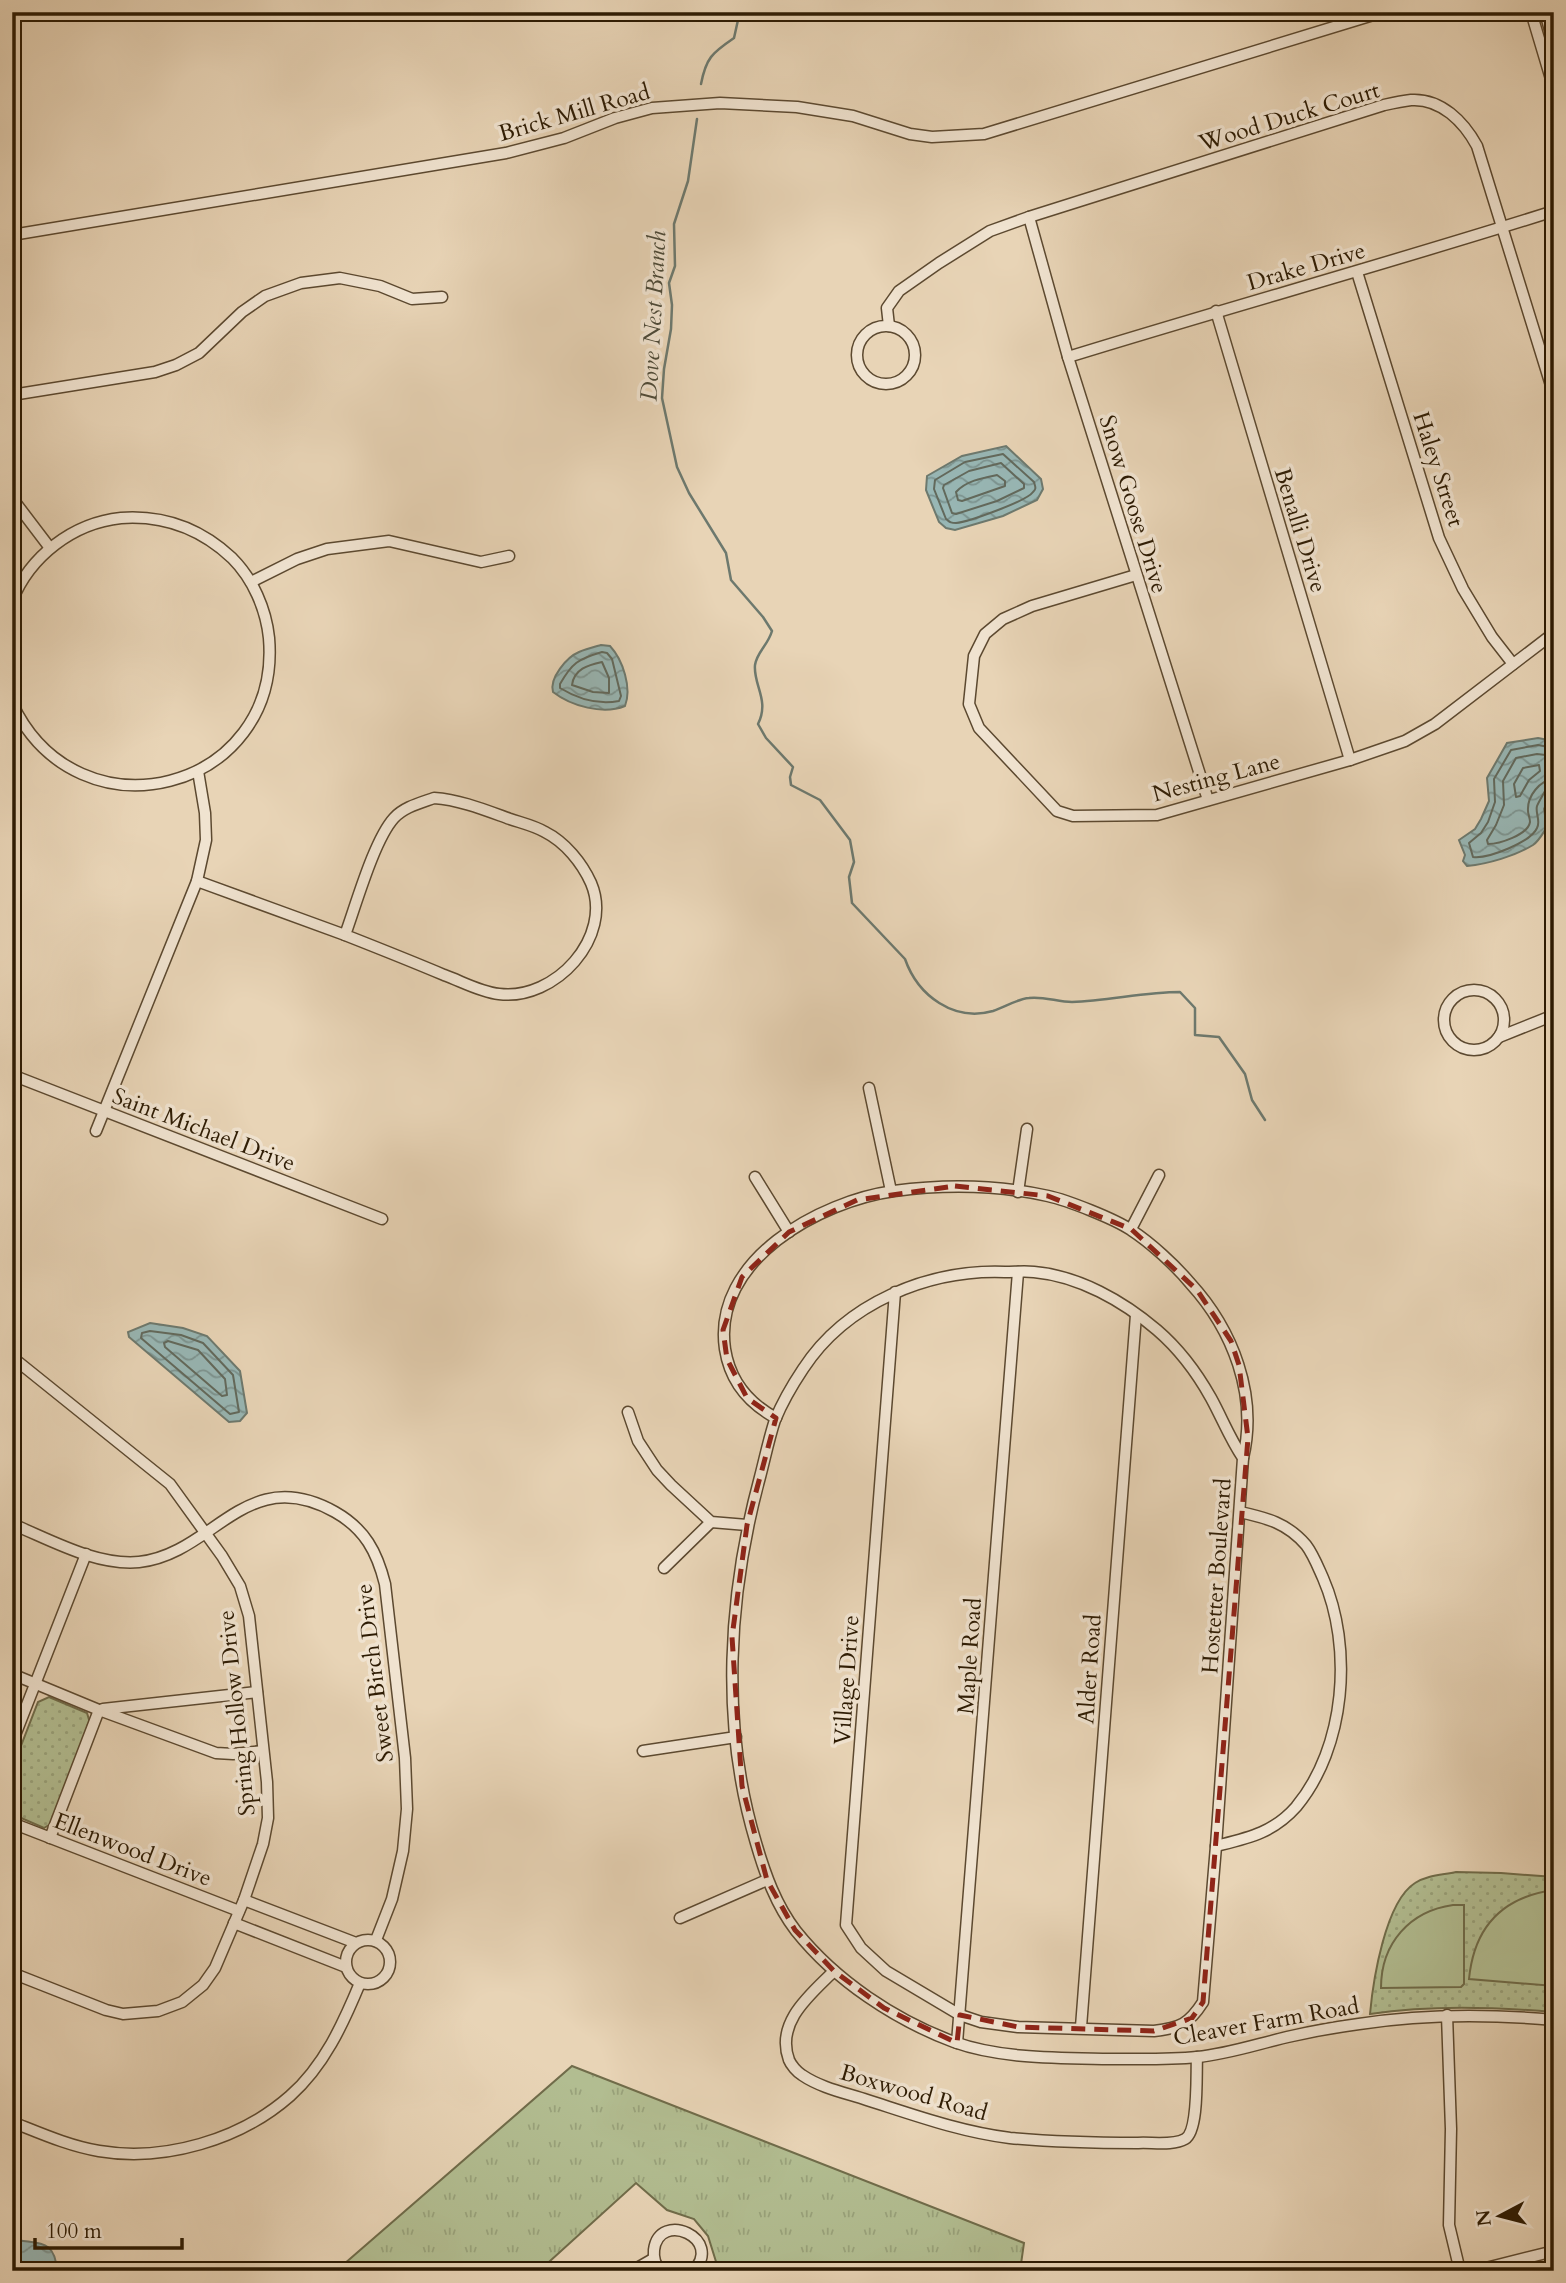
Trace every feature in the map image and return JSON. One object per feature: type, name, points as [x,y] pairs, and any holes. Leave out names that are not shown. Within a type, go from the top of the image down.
[{"type":"street","name":"Brick Mill Road","points":[[12,235],[506,153],[564,138],[627,115],[676,105],[720,103],[797,107],[853,116],[911,134],[932,137],[984,134],[1383,12]]},
{"type":"street","points":[[1531,12],[1554,89]]},
{"type":"street","points":[[1545,12],[1554,45]]},
{"type":"street","name":"Wood Duck Court","points":[[888,326],[887,308],[899,291],[990,231],[1384,105],[1414,100],[1432,103],[1455,116],[1468,130],[1477,146],[1554,395]]},
{"type":"street","name":"Drake Drive","points":[[1068,356],[1357,272],[1554,211]]},
{"type":"street","name":"Snow Goose Drive","points":[[1029,217],[1068,356],[1208,800]]},
{"type":"street","name":"Haley Street","points":[[1357,272],[1439,538],[1463,589],[1492,637],[1513,664]]},
{"type":"street","points":[[12,395],[155,372],[176,365],[199,353],[242,312],[265,296],[301,283],[340,278],[380,286],[412,299],[442,297]]},
{"type":"street","name":"Benalli Drive","points":[[1216,311],[1350,760]]},
{"type":"street","points":[[888,326],[900,329],[908,336],[915,359],[912,369],[900,381],[880,384],[863,373],[858,362],[858,349],[868,332],[877,327],[888,326]]},
{"type":"street","points":[[12,498],[50,548]]},
{"type":"street","points":[[12,601],[31,567],[50,548],[69,535],[101,522],[135,517],[158,519],[201,534],[237,563],[251,582],[261,604],[268,628],[270,652],[268,676],[261,700],[236,741],[218,758],[198,771],[174,781],[149,786],[124,786],[75,772],[54,758],[16,724],[12,703]]},
{"type":"street","points":[[251,582],[297,559],[327,550],[389,541],[481,562],[509,556]]},
{"type":"street","name":"Nesting Lane","points":[[1136,575],[1032,606],[1003,619],[985,634],[974,656],[969,704],[979,728],[1057,811],[1073,816],[1157,815],[1350,760],[1405,741],[1435,724],[1554,633]]},
{"type":"street","points":[[96,1131],[197,881],[206,840],[205,813],[198,771]]},
{"type":"street","points":[[197,881],[498,994],[523,993],[545,987],[562,975],[584,948],[593,926],[595,907],[592,885],[582,865],[566,847],[546,832],[456,800],[433,798],[415,804],[395,817],[381,837],[345,935]]},
{"type":"street","points":[[1499,1037],[1503,1027],[1503,1011],[1498,1002],[1486,992],[1468,990],[1455,997],[1447,1006],[1443,1018],[1444,1029],[1459,1047],[1469,1050],[1483,1049],[1499,1037],[1554,1016]]},
{"type":"street","name":"Saint Michael Drive","points":[[12,1075],[382,1219]]},
{"type":"street","points":[[869,1088],[891,1191]]},
{"type":"street","points":[[1018,1192],[1027,1129]]},
{"type":"street","points":[[1131,1229],[1158,1175]]},
{"type":"street","points":[[755,1177],[789,1232]]},
{"type":"street","points":[[776,1418],[747,1398],[734,1379],[727,1359],[723,1330],[729,1306],[742,1277],[764,1250],[813,1218],[857,1200],[891,1191],[955,1186],[990,1187],[1048,1196],[1131,1229],[1176,1267],[1197,1290],[1231,1340],[1239,1365],[1248,1414],[1248,1438],[1243,1458]]},
{"type":"street","name":"Hostetter Boulevard","points":[[776,1418],[805,1367],[831,1336],[854,1316],[895,1292],[945,1276],[979,1271],[1035,1272],[1057,1277],[1108,1296],[1155,1328],[1186,1362],[1212,1399],[1229,1438],[1243,1458],[1216,1846]]},
{"type":"street","name":"Maple Road","points":[[957,2043],[1018,1272]]},
{"type":"street","name":"Village Drive","points":[[895,1292],[846,1925],[861,1948],[886,1971],[960,2015]]},
{"type":"street","name":"Alder Road","points":[[1081,2027],[1136,1315]]},
{"type":"street","name":"Spring Hollow Drive","points":[[12,1357],[170,1484],[205,1531],[240,1586],[249,1616],[267,1782],[268,1818],[263,1844],[244,1899],[215,1968],[203,1985],[182,2002],[158,2011],[123,2014],[12,1973]]},
{"type":"street","points":[[628,1412],[638,1441],[657,1470],[671,1485],[711,1522],[747,1525]]},
{"type":"street","name":"Cleaver Farm Road","points":[[776,1418],[747,1525],[740,1564],[732,1637],[736,1737],[742,1786],[752,1832],[767,1880],[795,1930],[834,1971],[884,2008],[957,2043],[979,2049],[1049,2057],[1197,2057],[1328,2029],[1447,2015],[1554,2020]]},
{"type":"street","name":"Sweet Birch Drive","points":[[12,1524],[86,1554],[119,1562],[139,1562],[163,1557],[184,1547],[228,1516],[254,1503],[277,1498],[300,1499],[322,1505],[347,1518],[366,1538],[379,1558],[385,1584],[405,1758],[407,1809],[392,1899],[376,1940]]},
{"type":"street","points":[[1216,1846],[1257,1836],[1295,1807],[1312,1782],[1332,1735],[1341,1684],[1338,1629],[1331,1597],[1307,1546],[1274,1520],[1240,1513]]},
{"type":"street","points":[[664,1568],[711,1522]]},
{"type":"street","points":[[12,1742],[86,1554]]},
{"type":"street","points":[[12,1674],[99,1710],[216,1753],[263,1751]]},
{"type":"street","points":[[99,1710],[257,1692]]},
{"type":"street","points":[[50,1838],[99,1710]]},
{"type":"street","points":[[643,1751],[736,1737]]},
{"type":"street","name":"Ellenwood Drive","points":[[12,1823],[239,1911]]},
{"type":"street","name":"Cleaver Farm Road","points":[[1081,2027],[1154,2031],[1175,2028],[1192,2018],[1203,2002],[1216,1846]]},
{"type":"street","points":[[680,1918],[767,1880]]},
{"type":"street","points":[[244,1899],[356,1943]]},
{"type":"street","points":[[234,1923],[346,1967]]},
{"type":"street","points":[[376,1940],[387,1951],[390,1961],[388,1972],[381,1980],[371,1984],[360,1983],[351,1977],[346,1967],[346,1956],[350,1947],[359,1941],[376,1940]]},
{"type":"street","name":"Boxwood Road","points":[[834,1971],[797,2007],[789,2026],[786,2046],[789,2061],[800,2074],[812,2081],[972,2132],[1011,2138],[1112,2143],[1171,2142],[1185,2139],[1194,2129],[1197,2057]]},
{"type":"street","points":[[12,2122],[72,2145],[99,2151],[125,2153],[172,2150],[204,2143],[239,2129],[289,2096],[308,2076],[339,2031],[360,1983]]},
{"type":"street","points":[[960,2015],[981,2022],[1018,2027],[1081,2027]]},
{"type":"street","points":[[1447,2015],[1451,2129],[1449,2225],[1460,2271]]},
{"type":"street","points":[[661,2271],[653,2259],[654,2246],[659,2237],[668,2231],[678,2230],[694,2237],[701,2253],[700,2262],[693,2271]]},
{"type":"street","points":[[1474,2271],[1551,2252],[1553,2271]]},
{"type":"street","points":[[632,2271],[653,2259]]},
{"type":"highlighted area","points":[[955,1186],[1048,1196],[1131,1229],[1197,1290],[1231,1341],[1239,1365],[1248,1438],[1203,2002],[1192,2018],[1154,2031],[1018,2027],[960,2015],[957,2043],[884,2008],[834,1971],[795,1930],[767,1880],[742,1786],[732,1637],[747,1525],[776,1418],[747,1398],[727,1359],[723,1330],[742,1277],[789,1232],[857,1200]]},
{"type":"green space","points":[[49,1697],[87,1713],[90,1723],[54,1822],[44,1828],[12,1814],[12,1769],[38,1702]]},
{"type":"green space","points":[[1456,1872],[1554,1877],[1554,2012],[1462,2008],[1370,2014],[1382,1943],[1396,1907],[1405,1893],[1420,1880]]},
{"type":"green space","points":[[1554,1890],[1554,1986],[1469,1979],[1477,1945],[1494,1918],[1519,1900]]},
{"type":"green space","points":[[1453,1905],[1464,1905],[1464,1984],[1461,1987],[1381,1988],[1386,1957],[1401,1932],[1424,1914]]},
{"type":"green space","points":[[572,2066],[1024,2243],[1020,2271],[716,2271],[718,2268],[708,2236],[694,2219],[667,2210],[636,2183],[539,2271],[336,2271]]},
{"type":"water","points":[[1006,446],[1041,479],[1043,489],[1037,500],[1003,516],[955,530],[946,528],[939,522],[926,490],[927,476],[962,456]]},
{"type":"water","points":[[601,645],[610,646],[622,666],[627,683],[625,706],[607,710],[588,708],[553,692],[556,675],[569,658]]},
{"type":"water","points":[[1538,738],[1554,741],[1554,783],[1544,809],[1547,827],[1537,841],[1526,849],[1501,859],[1467,866],[1463,861],[1465,855],[1459,840],[1475,829],[1481,819],[1489,801],[1487,778],[1507,743]]},
{"type":"water","points":[[150,1323],[183,1328],[207,1336],[240,1371],[247,1413],[240,1421],[229,1422],[129,1337],[128,1332]]},
{"type":"water","points":[[12,2239],[43,2244],[53,2252],[57,2271],[12,2271]]},
{"type":"waterway","name":"Dove Nest Branch","points":[[701,84],[711,57],[734,38],[738,20],[736,12]]},
{"type":"waterway","name":"Dove Nest Branch","points":[[697,119],[688,181],[674,224],[675,266],[669,283],[671,329],[662,398],[677,467],[689,493],[726,553],[731,580],[772,631],[755,665],[762,700],[758,724],[766,738],[793,767],[791,785],[820,800],[850,840],[854,862],[849,877],[852,903],[905,959],[928,995],[951,1009],[965,1013],[993,1011],[1029,998],[1072,1002],[1180,992],[1195,1008],[1195,1035],[1219,1037],[1245,1074],[1252,1100],[1265,1120]]}]
